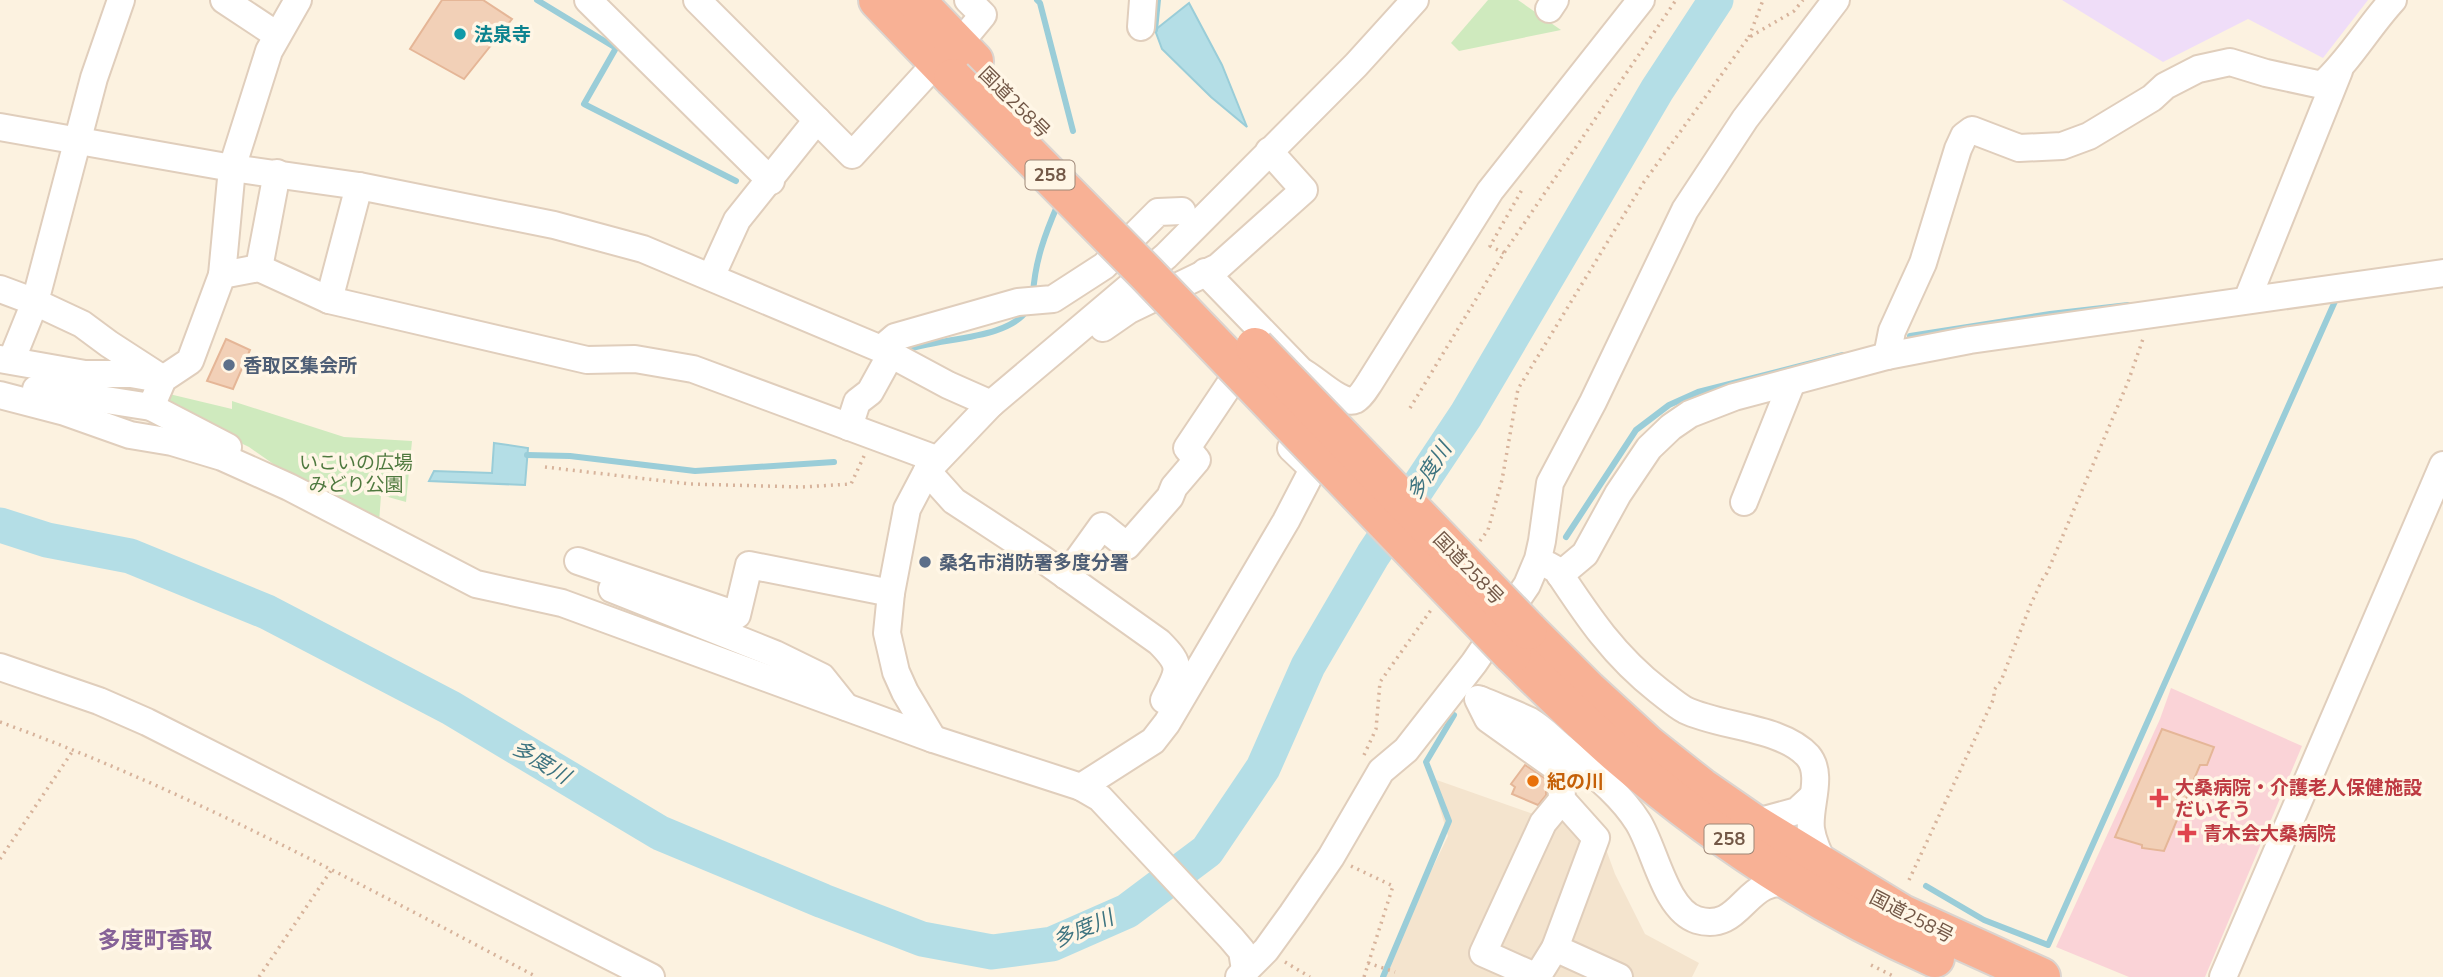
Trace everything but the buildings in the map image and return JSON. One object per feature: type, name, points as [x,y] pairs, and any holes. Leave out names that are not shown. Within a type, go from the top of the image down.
[{"type":"highway","name":"国道258号","points":[[878,0],[956,61],[1156,264],[1520,642],[1588,690],[1648,745],[1701,787],[1745,834],[1812,878],[1889,937],[1979,977]]},
{"type":"highway","name":"国道258号","points":[[915,0],[956,61]]},
{"type":"highway","name":"国道258号","points":[[1812,878],[1902,914],[2040,977]]},
{"type":"street","points":[[121,0],[94,78],[35,302],[6,359],[85,374],[131,374],[163,379]]},
{"type":"street","points":[[150,407],[163,379],[190,361],[222,275],[232,168],[257,85],[277,35],[298,0]]},
{"type":"street","points":[[587,0],[771,181]]},
{"type":"street","points":[[697,0],[852,155],[956,61],[983,15],[968,0]]},
{"type":"street","points":[[1141,27],[1143,0]]},
{"type":"street","points":[[933,739],[905,692],[894,664],[887,633],[891,593],[907,509],[931,465],[991,404],[1156,264],[1356,65],[1415,0]]},
{"type":"street","points":[[1205,272],[1301,371],[1339,398],[1355,400],[1490,191],[1642,0]]},
{"type":"street","points":[[1242,974],[1266,950],[1331,857],[1381,771],[1406,750],[1474,663],[1527,585],[1538,559],[1550,483],[1593,402],[1685,210],[1745,119],[1836,0]]},
{"type":"street","points":[[1887,356],[1892,331],[1923,263],[1958,149],[1964,136],[1972,130],[2019,148],[2062,146],[2089,136],[2152,98],[2165,86],[2198,69],[2230,62],[2322,85],[2340,69],[2374,21],[2393,0]]},
{"type":"street","points":[[230,3],[277,35]]},
{"type":"street","points":[[2247,300],[2340,69]]},
{"type":"street","points":[[711,277],[737,220],[771,181],[817,120]]},
{"type":"street","points":[[0,127],[232,168],[359,186],[554,225],[643,249],[886,352],[947,385],[991,404]]},
{"type":"street","points":[[1078,331],[1098,331],[1129,310],[1218,267],[1304,190],[1269,151]]},
{"type":"street","points":[[259,268],[277,173]]},
{"type":"street","points":[[329,300],[359,186]]},
{"type":"street","points":[[861,432],[857,402],[870,392],[895,337],[1018,302],[1053,299],[1104,266],[1158,212],[1182,211]]},
{"type":"street","points":[[222,275],[259,268],[329,300],[587,360],[635,359],[692,369],[861,432],[931,465],[954,501],[1147,633],[1177,662],[1176,678],[1148,730],[1153,741]]},
{"type":"street","points":[[1560,575],[1585,554],[1637,463],[1649,448],[1671,427],[1690,414],[1734,397],[1887,356],[2003,335],[2443,273]]},
{"type":"street","points":[[0,289],[82,324],[163,379]]},
{"type":"street","points":[[1066,576],[1102,526],[1127,546],[1170,497],[1174,487],[1197,460],[1187,448],[1264,333]]},
{"type":"street","points":[[1090,793],[1153,741],[1167,723],[1286,521],[1313,469],[1258,414],[1301,371]]},
{"type":"street","points":[[1744,502],[1792,382]]},
{"type":"street","points":[[0,387],[8,384],[150,407],[271,471],[279,482]]},
{"type":"street","points":[[0,395],[65,412],[130,435],[172,442],[222,457],[279,482],[476,584],[562,603],[933,739],[1090,793],[1242,951],[1242,974]]},
{"type":"street","points":[[2223,977],[2443,465]]},
{"type":"street","points":[[1454,687],[1532,722],[1612,789],[1638,822],[1675,903],[1685,914],[1698,920],[1715,921],[1728,917],[1741,908],[1750,895],[1764,886],[1780,881],[1812,878],[1814,845],[1810,826],[1815,781],[1810,758],[1793,743],[1683,709],[1634,672],[1589,620],[1557,570],[1538,559]]},
{"type":"street","points":[[847,708],[822,677],[775,654],[616,592],[578,561],[737,615],[749,565],[891,593]]},
{"type":"street","points":[[0,667],[99,701],[147,722],[651,977]]},
{"type":"street","points":[[1478,699],[1488,719],[1561,771],[1562,800],[1596,838],[1555,948],[1537,977],[1483,953],[1543,823],[1562,800]]},
{"type":"street","points":[[1750,895],[1745,834],[1797,811],[1811,798]]},
{"type":"street","points":[[1555,948],[1619,977]]},
{"type":"path","points":[[1410,408],[1504,253],[1676,0]]},
{"type":"path","points":[[1480,541],[1488,530],[1502,480],[1518,389],[1644,182],[1748,37],[1763,0]]},
{"type":"path","points":[[1748,37],[1794,11],[1802,0]]},
{"type":"path","points":[[1909,880],[1994,698],[1994,690],[2001,681],[2032,601],[2039,590],[2040,581],[2047,573],[2128,382],[2151,314]]},
{"type":"path","points":[[545,467],[690,484],[802,487],[851,484],[861,432]]},
{"type":"path","points":[[1360,762],[1376,729],[1380,682],[1434,606]]},
{"type":"path","points":[[0,722],[74,749],[191,801],[332,869],[537,977]]},
{"type":"path","points":[[0,859],[74,749]]},
{"type":"path","points":[[1331,857],[1393,886],[1364,977]]},
{"type":"path","points":[[259,977],[332,869]]},
{"type":"path","points":[[1368,963],[1395,972]]},
{"type":"path","points":[[1871,965],[1895,977]]},
{"type":"path","points":[[1297,971],[1310,977]]},
{"type":"shaded area","points":[[2062,0],[2368,0],[2323,58],[2248,19],[2163,62]]},
{"type":"shaded area","name":"青木会大桑病院","points":[[2171,688],[2302,746],[2205,977],[2129,977],[2056,947],[2160,719]]},
{"type":"shaded area","points":[[1431,778],[1536,815],[1599,830],[1615,874],[1645,934],[1699,963],[1692,977],[1385,977],[1417,900],[1448,836]]},
{"type":"green space","points":[[1488,0],[1518,0],[1561,30],[1459,51],[1451,43]]},
{"type":"green space","name":"いこいの広場 みどり公園","points":[[165,393],[232,409],[232,401],[344,437],[412,441],[406,502],[381,495],[379,523],[305,486],[249,447],[160,404]]},
{"type":"water","points":[[1189,3],[1222,65],[1247,127],[1211,97],[1162,49],[1155,30]]},
{"type":"water","points":[[494,443],[528,448],[525,485],[429,481],[434,471],[492,473]]},
{"type":"waterway","points":[[537,0],[616,48],[584,104],[736,181]]},
{"type":"waterway","points":[[1037,0],[1073,131]]},
{"type":"waterway","points":[[1155,30],[1158,0]]},
{"type":"waterway","name":"多度川","points":[[0,525],[47,540],[130,556],[267,612],[451,708],[660,833],[823,901],[922,939],[992,952],[1052,944],[1127,911],[1207,851],[1263,768],[1308,666],[1373,555],[1466,415],[1657,90],[1716,0]]},
{"type":"waterway","points":[[1033,294],[1041,248],[1058,204]]},
{"type":"waterway","points":[[1926,886],[1984,920],[2048,945],[2336,299]]},
{"type":"waterway","points":[[1910,336],[2128,305]]},
{"type":"waterway","points":[[904,351],[989,333],[1005,327],[1028,309]]},
{"type":"waterway","points":[[1566,537],[1636,430],[1669,405],[1698,392],[1843,355]]},
{"type":"waterway","points":[[527,455],[570,456],[695,471],[834,462]]},
{"type":"waterway","points":[[1383,977],[1449,821],[1426,762],[1454,715]]},
{"type":"place","name":"法泉寺","points":[[460,34]]},
{"type":"place","name":"香取区集会所","points":[[229,365]]},
{"type":"place","name":"桑名市消防署多度分署","points":[[925,562]]},
{"type":"place","name":"紀の川","points":[[1533,781]]},
{"type":"place","name":"大桑病院・介護老人保健施設 だいそう","points":[[2159,798]]},
{"type":"place","name":"青木会大桑病院","points":[[2187,833]]},
{"type":"district","name":"多度町香取","points":[[155,940]]}]
